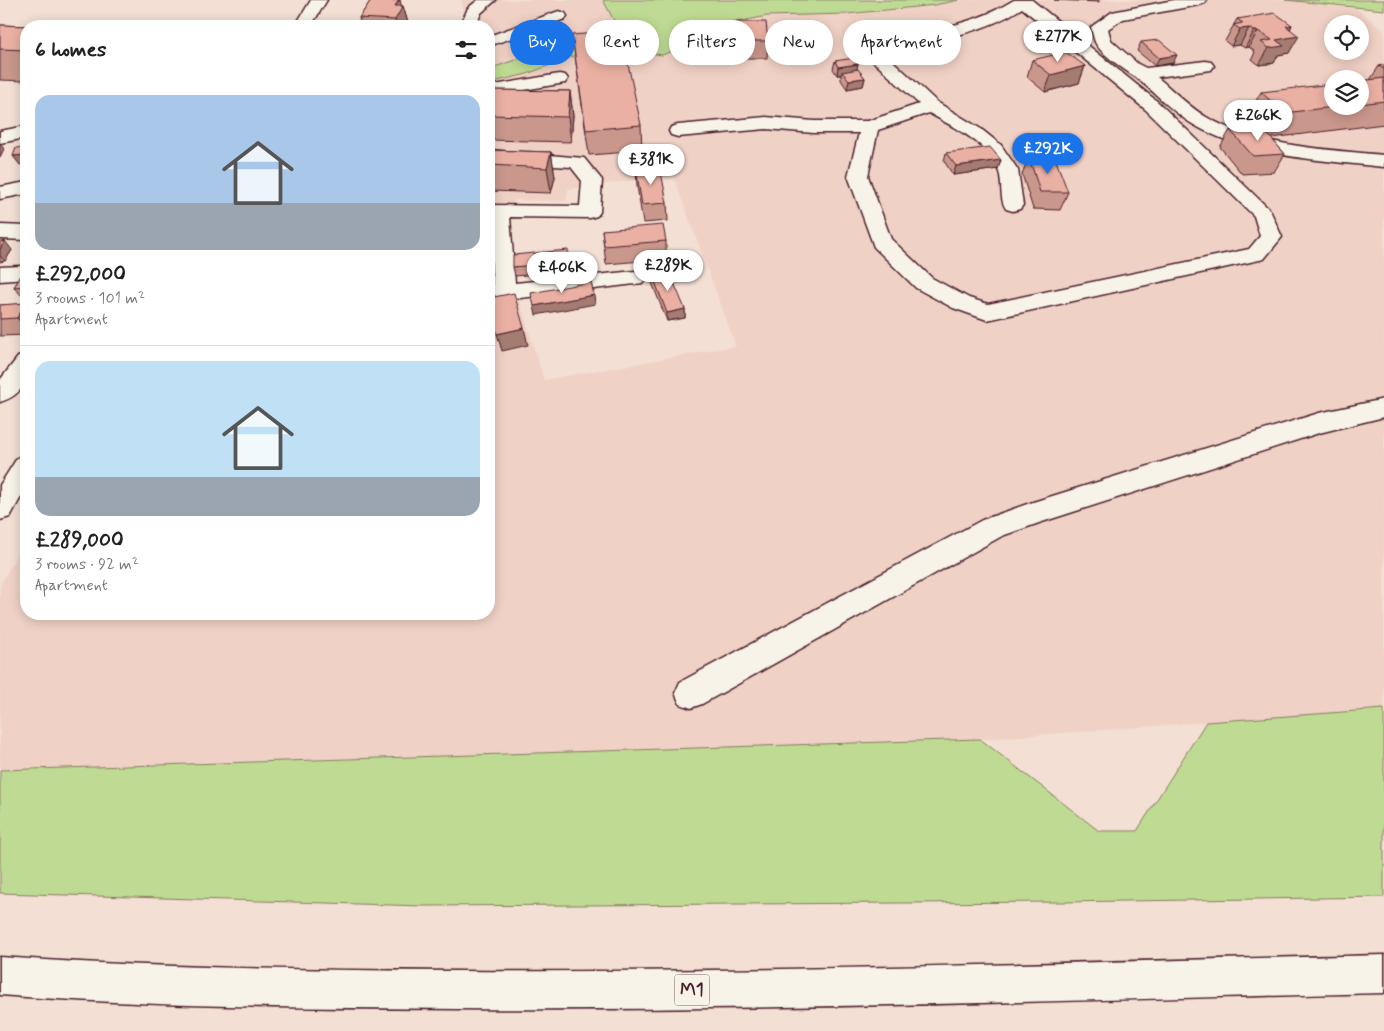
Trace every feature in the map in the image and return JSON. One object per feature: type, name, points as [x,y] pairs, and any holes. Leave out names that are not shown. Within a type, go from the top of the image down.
[{"type":"main road","points":[[307,20],[319,0]]},
{"type":"main road","points":[[470,20],[474,11],[488,0]]},
{"type":"main road","points":[[1200,0],[1118,15],[1099,27],[1103,42],[1132,68],[1143,74],[1201,122],[1228,133],[1286,150],[1384,161]]},
{"type":"main road","points":[[870,126],[858,176],[881,242],[924,283],[961,303],[987,312],[1256,254],[1271,237],[1263,214],[1152,106],[1023,1],[995,19],[971,28],[867,46],[930,106],[977,134],[998,153],[1008,171],[1013,205]]},
{"type":"main road","points":[[495,39],[559,16]]},
{"type":"main road","points":[[1143,74],[1205,66]]},
{"type":"main road","points":[[495,90],[559,79]]},
{"type":"main road","points":[[678,131],[766,123],[814,127],[870,126],[930,106]]},
{"type":"main road","points":[[0,137],[20,133]]},
{"type":"main road","points":[[495,156],[577,162],[592,180],[590,212],[495,211]]},
{"type":"main road","points":[[0,193],[20,189]]},
{"type":"main road","points":[[495,219],[504,292],[635,278]]},
{"type":"main road","points":[[0,232],[20,233]]},
{"type":"main road","points":[[0,393],[7,389],[20,373]]},
{"type":"main road","points":[[691,693],[992,528],[1033,513],[1319,423],[1384,408]]},
{"type":"main road","points":[[0,509],[20,476]]},
{"type":"main road","name":"M1","points":[[0,976],[113,984],[338,990],[583,992],[1384,974]]},
{"type":"shaded area","points":[[461,0],[603,0],[614,20],[585,20],[585,37],[575,40],[575,20],[510,20],[510,62],[495,67],[495,20],[462,20],[464,12]]},
{"type":"shaded area","points":[[959,0],[1285,0],[1357,9],[1364,15],[1324,15],[1324,60],[1369,60],[1369,19],[1384,31],[1384,709],[980,739],[0,770],[0,586],[20,548],[20,620],[495,620],[495,82],[527,74],[550,65],[575,65],[575,55],[585,53],[585,65],[659,65],[659,55],[669,52],[669,65],[755,65],[755,20],[747,20],[767,16],[847,14],[935,5]],"holes":[[[673,175],[736,346],[544,380],[511,273],[514,200],[566,201],[568,189]]]},
{"type":"green space","points":[[603,0],[959,0],[935,5],[847,14],[767,16],[747,20],[669,20],[669,52],[659,55],[659,20],[614,20]]},
{"type":"green space","points":[[1285,0],[1384,0],[1384,10]]},
{"type":"green space","points":[[585,37],[585,53],[575,55],[575,40]]},
{"type":"green space","points":[[510,62],[510,65],[550,65],[527,74],[495,82],[495,67]]},
{"type":"green space","points":[[1384,709],[1384,897],[1061,902],[423,906],[0,893],[0,770],[980,739],[1099,831],[1137,831],[1206,722]]},
{"type":"building","points":[[371,0],[399,0],[395,6],[403,6],[395,20],[359,18]]},
{"type":"building","points":[[1275,13],[1292,25],[1286,26],[1299,36],[1276,40],[1284,46],[1269,48],[1261,42],[1272,40],[1258,31],[1249,28],[1240,29],[1233,25],[1243,23],[1237,19]]},
{"type":"building","points":[[755,22],[765,22],[765,41],[755,41]]},
{"type":"building","points":[[0,25],[20,26],[20,50],[0,49]]},
{"type":"building","points":[[585,34],[585,65],[628,65],[641,125],[586,130],[575,55],[575,35]]},
{"type":"building","points":[[1159,40],[1177,55],[1159,58],[1141,42]]},
{"type":"building","points":[[1066,52],[1085,66],[1051,75],[1032,60]]},
{"type":"building","points":[[843,60],[843,65],[851,65],[838,67],[835,61]]},
{"type":"building","points":[[858,69],[865,78],[849,80],[842,72]]},
{"type":"building","points":[[1384,78],[1384,101],[1369,103],[1369,80]]},
{"type":"building","points":[[1324,85],[1324,108],[1284,113],[1261,92]]},
{"type":"building","points":[[495,90],[570,91],[568,117],[495,115]]},
{"type":"building","points":[[1262,128],[1285,154],[1253,156],[1230,130]]},
{"type":"building","points":[[990,147],[1001,160],[956,166],[946,153]]},
{"type":"building","points":[[16,148],[20,148],[20,155],[13,156]]},
{"type":"building","points":[[495,150],[551,152],[547,168],[495,165]]},
{"type":"building","points":[[1029,157],[1055,158],[1068,192],[1040,192]]},
{"type":"building","points":[[660,167],[667,203],[642,205],[636,169]]},
{"type":"building","points":[[663,225],[666,241],[604,246],[602,230]]},
{"type":"building","points":[[5,241],[0,249],[0,242]]},
{"type":"building","points":[[568,250],[569,262],[513,267],[513,255]]},
{"type":"building","points":[[669,271],[685,309],[667,313],[652,274]]},
{"type":"building","points":[[20,278],[20,286],[14,287]]},
{"type":"building","points":[[591,282],[594,295],[534,306],[531,293]]},
{"type":"building","points":[[514,293],[524,328],[497,334],[495,326],[495,297]]},
{"type":"building","points":[[20,303],[20,313],[17,318],[0,319],[0,305]]}]
